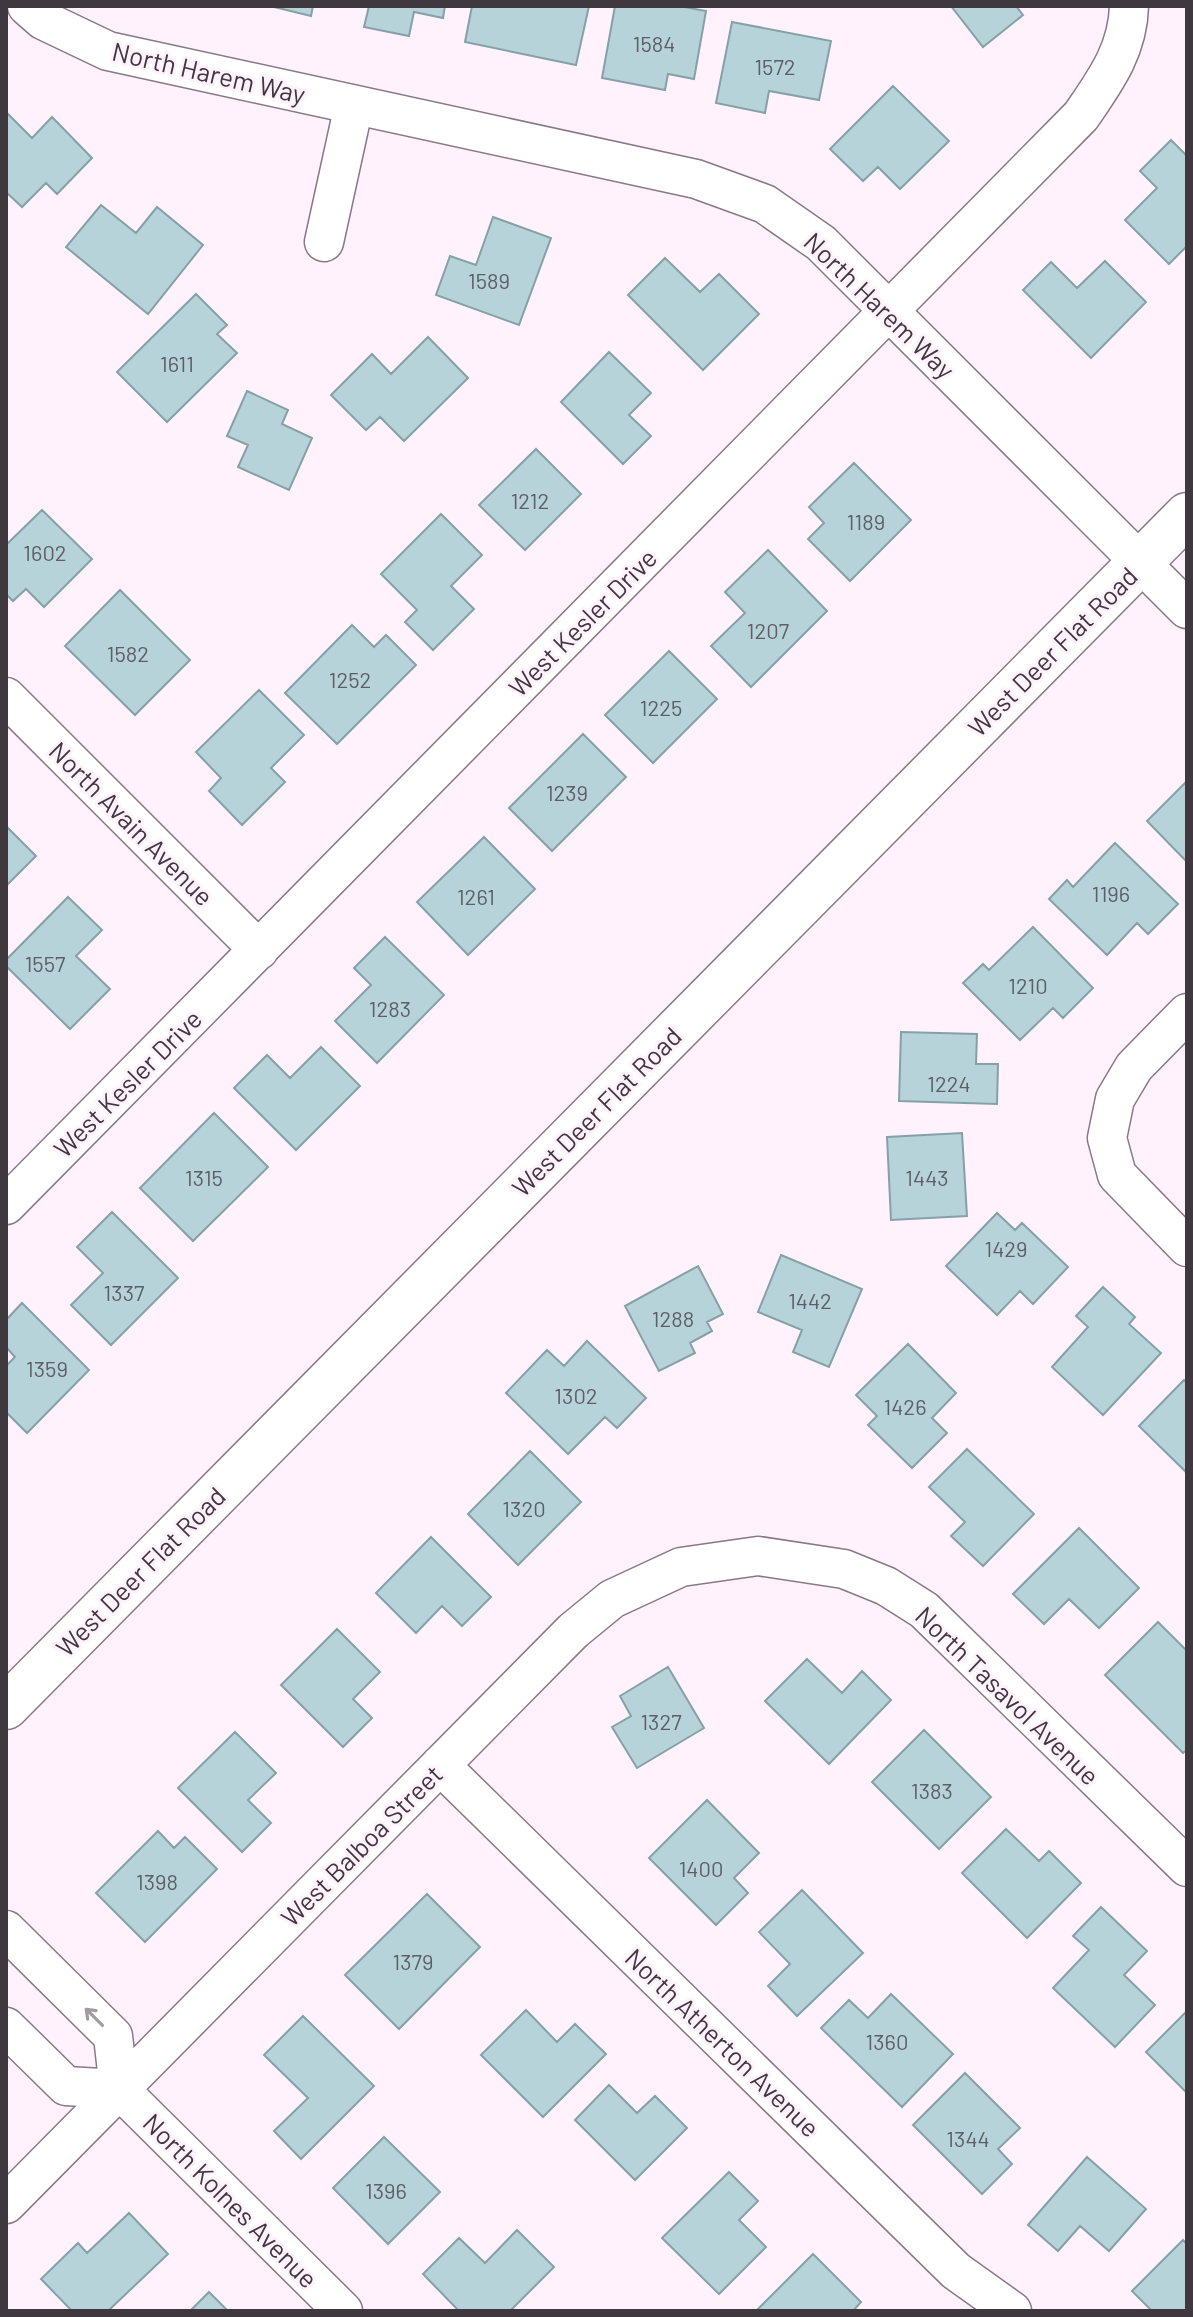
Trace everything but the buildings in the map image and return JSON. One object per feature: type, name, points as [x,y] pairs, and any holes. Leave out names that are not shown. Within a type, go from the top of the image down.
[{"type":"main road","name":"West Deer Flat Road","points":[[6,1707],[1187,515]]},
{"type":"street","name":"North Harem Way","points":[[27,6],[43,20],[108,51],[696,179],[765,204],[821,243],[1187,609]]},
{"type":"street","name":"West Kesler Drive","points":[[6,1205],[1081,116],[1115,67],[1129,13]]},
{"type":"street","points":[[324,242],[354,105]]},
{"type":"street","name":"North Avain Avenue","points":[[6,697],[259,950]]},
{"type":"street","points":[[1187,1013],[1134,1067],[1115,1099],[1107,1138],[1117,1175],[1187,1247]]},
{"type":"street","name":"West Balboa Street","points":[[6,2204],[573,1631],[612,1599],[681,1567],[758,1556]]},
{"type":"street","name":"North Tasavol Avenue","points":[[758,1556],[844,1569],[886,1586],[924,1610],[1187,1867]]},
{"type":"street","name":"North Atherton Avenue","points":[[440,1765],[956,2271],[1012,2311]]},
{"type":"street","points":[[6,1930],[113,2036],[119,2089],[66,2086],[6,2027]]},
{"type":"street","name":"North Kolnes Avenue","points":[[119,2089],[343,2311]]}]
